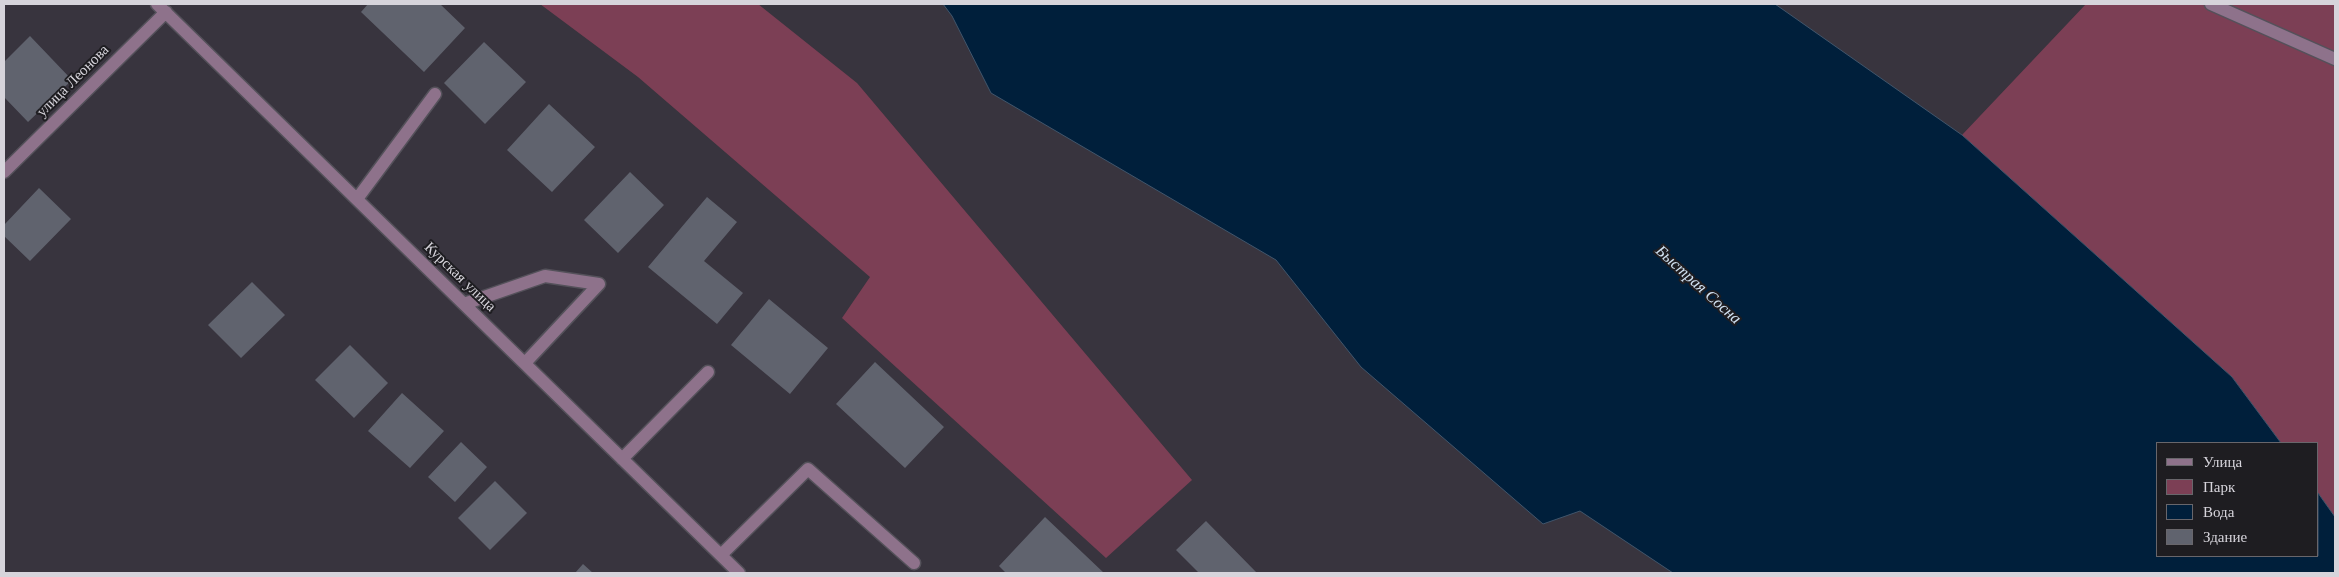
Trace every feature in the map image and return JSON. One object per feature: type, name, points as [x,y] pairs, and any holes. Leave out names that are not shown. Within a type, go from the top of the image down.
[{"type":"street","points":[[2211,4],[2335,59]]},
{"type":"street","name":"улица Леонова","points":[[4,172],[161,8]]},
{"type":"street","name":"Курская улица","points":[[161,8],[739,573]]},
{"type":"street","points":[[357,200],[436,94]]},
{"type":"street","points":[[464,304],[545,276],[599,284],[525,363]]},
{"type":"street","points":[[622,459],[708,372]]},
{"type":"street","points":[[721,556],[808,469],[914,562]]},
{"type":"green space","points":[[540,4],[758,4],[857,83],[1192,480],[1106,558],[842,318],[870,277],[638,77]]},
{"type":"green space","points":[[2086,4],[2335,4],[2335,517],[2319,494],[2319,442],[2280,442],[2232,377],[1962,135]]},
{"type":"water","name":"Быстрая Сосна","points":[[943,4],[1775,4],[1962,135],[2232,377],[2280,442],[2156,442],[2156,557],[2319,557],[2319,494],[2335,517],[2335,573],[1673,573],[1580,511],[1543,524],[1361,367],[1276,260],[991,93],[952,16]]},
{"type":"building","points":[[368,4],[440,4],[465,28],[424,72],[361,12]]},
{"type":"building","points":[[30,36],[72,80],[28,122],[4,97],[4,62]]},
{"type":"building","points":[[484,42],[526,82],[485,124],[444,83]]},
{"type":"building","points":[[549,104],[595,147],[552,192],[507,150]]},
{"type":"building","points":[[630,172],[664,205],[618,253],[584,220]]},
{"type":"building","points":[[39,188],[71,219],[30,261],[4,236],[4,225]]},
{"type":"building","points":[[707,197],[737,222],[704,261],[743,293],[717,324],[648,267]]},
{"type":"building","points":[[252,282],[285,315],[241,358],[208,325]]},
{"type":"building","points":[[769,299],[828,348],[790,394],[731,345]]},
{"type":"building","points":[[350,345],[388,383],[354,418],[315,380]]},
{"type":"building","points":[[875,362],[944,427],[905,468],[836,404]]},
{"type":"building","points":[[402,393],[444,431],[410,468],[368,431]]},
{"type":"building","points":[[461,442],[487,467],[455,502],[428,477]]},
{"type":"building","points":[[495,481],[527,513],[490,550],[458,518]]},
{"type":"building","points":[[1045,517],[1104,573],[1006,573],[999,566]]},
{"type":"building","points":[[1206,521],[1257,573],[1199,573],[1176,550]]},
{"type":"building","points":[[583,564],[593,573],[575,573]]}]
